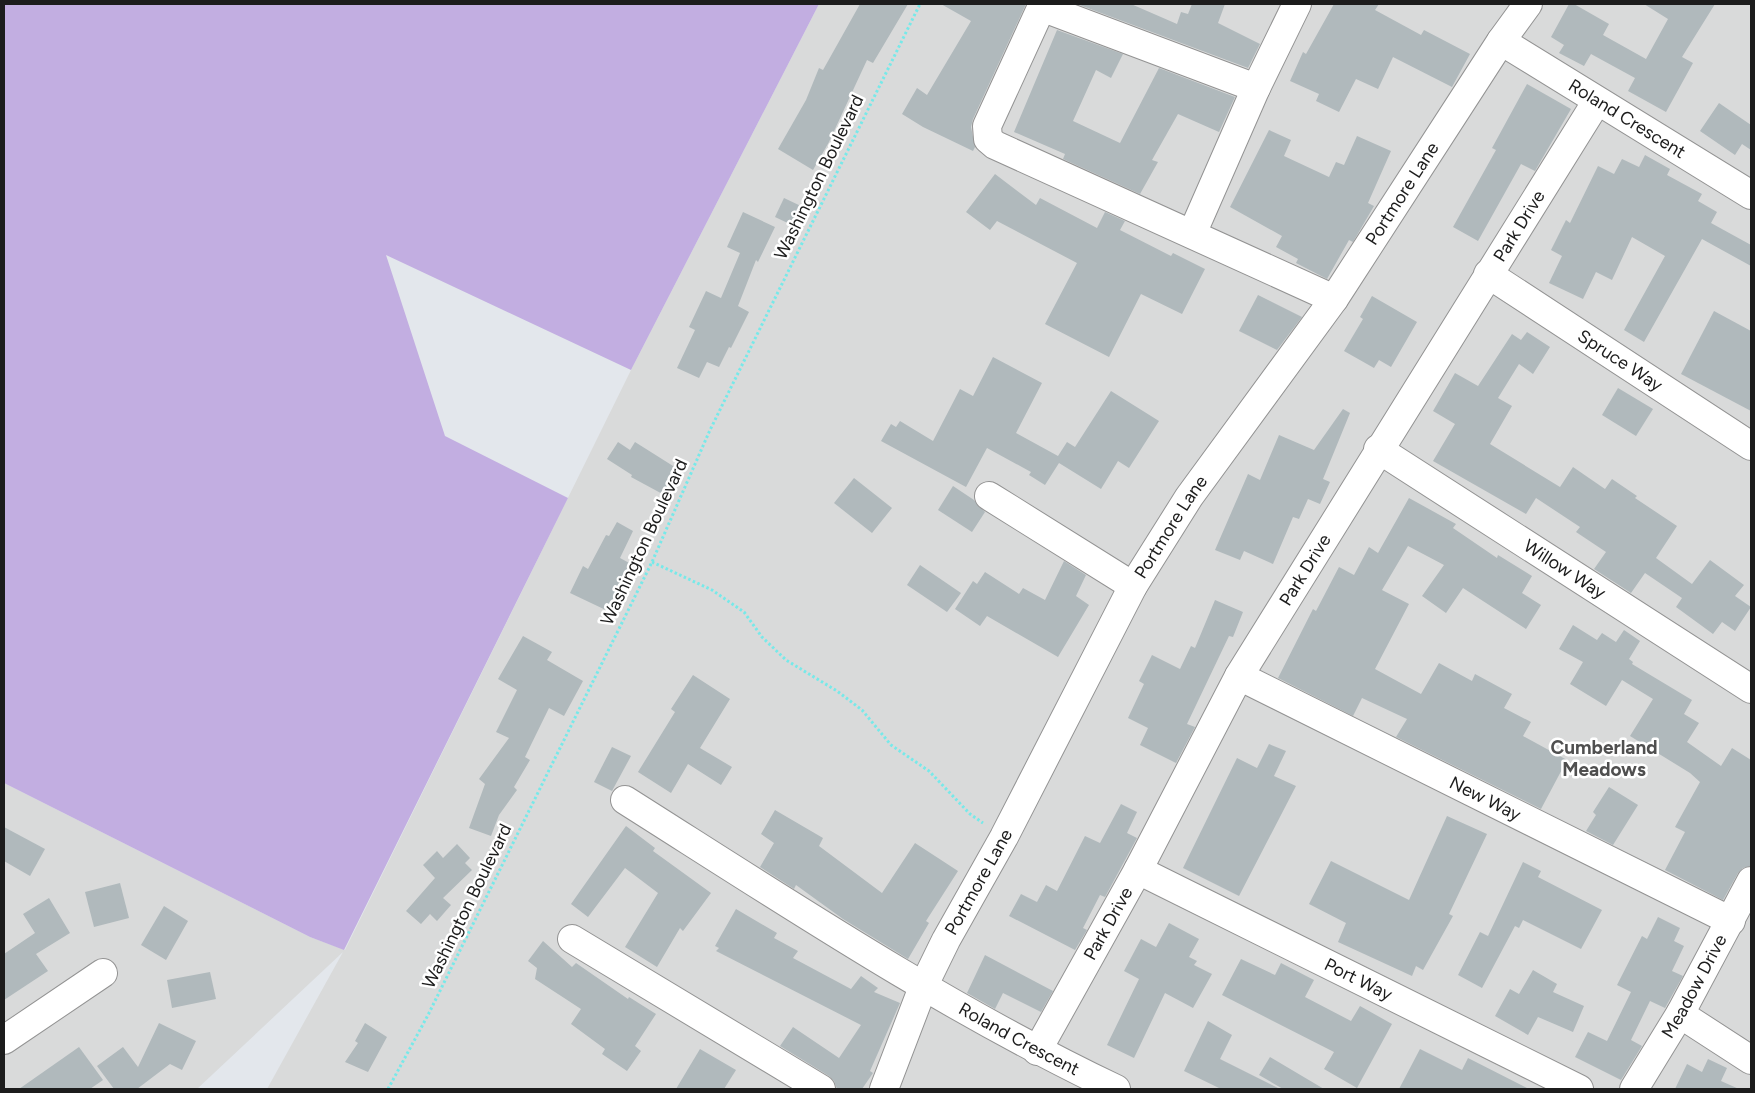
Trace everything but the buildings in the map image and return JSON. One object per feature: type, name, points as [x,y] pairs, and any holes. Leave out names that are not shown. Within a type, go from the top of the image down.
[{"type":"street","points":[[1192,234],[1256,88],[1297,4]]},
{"type":"street","name":"Portmore Lane","points":[[884,1089],[923,987],[946,940],[1004,838],[1133,586],[1189,497],[1334,299],[1501,41],[1528,4]]},
{"type":"street","points":[[1256,88],[1042,5],[987,126],[988,139],[995,145],[1334,299]]},
{"type":"street","name":"Roland Crescent","points":[[1501,41],[1751,195]]},
{"type":"street","name":"Park Drive","points":[[1037,1051],[1138,870],[1239,676],[1378,449],[1597,101]]},
{"type":"street","name":"Spruce Way","points":[[1488,274],[1751,446]]},
{"type":"street","name":"Willow Way","points":[[1378,449],[1751,690]]},
{"type":"street","points":[[989,496],[1133,586]]},
{"type":"street","name":"New Way","points":[[1239,676],[1731,920]]},
{"type":"street","name":"Roland Crescent","points":[[625,800],[923,987],[1037,1051],[1116,1089]]},
{"type":"street","name":"Port Way","points":[[1138,870],[1579,1089]]},
{"type":"street","name":"Meadow Drive","points":[[1634,1089],[1680,1014],[1751,881]]},
{"type":"street","points":[[572,939],[821,1089]]},
{"type":"street","points":[[4,1040],[103,973]]},
{"type":"street","points":[[1680,1014],[1751,1060]]},
{"type":"path","name":"Washington Boulevard","points":[[388,1089],[428,1015],[652,562],[710,430],[920,4]]},
{"type":"path","points":[[652,562],[712,590],[744,612],[762,637],[786,660],[836,691],[862,710],[890,744],[929,771],[970,814],[1004,838]]},
{"type":"shaded area","points":[[4,4],[819,4],[631,370],[386,255],[445,436],[568,498],[344,950],[310,937],[4,783]]},
{"type":"shaded area","name":"Cumberland Meadows","points":[[819,4],[1751,4],[1751,1089],[267,1089],[343,952],[197,1089],[4,1089],[4,783],[310,937],[345,950],[631,370]]},
{"type":"district","name":"Cumberland Meadows","points":[[1604,758]]}]
